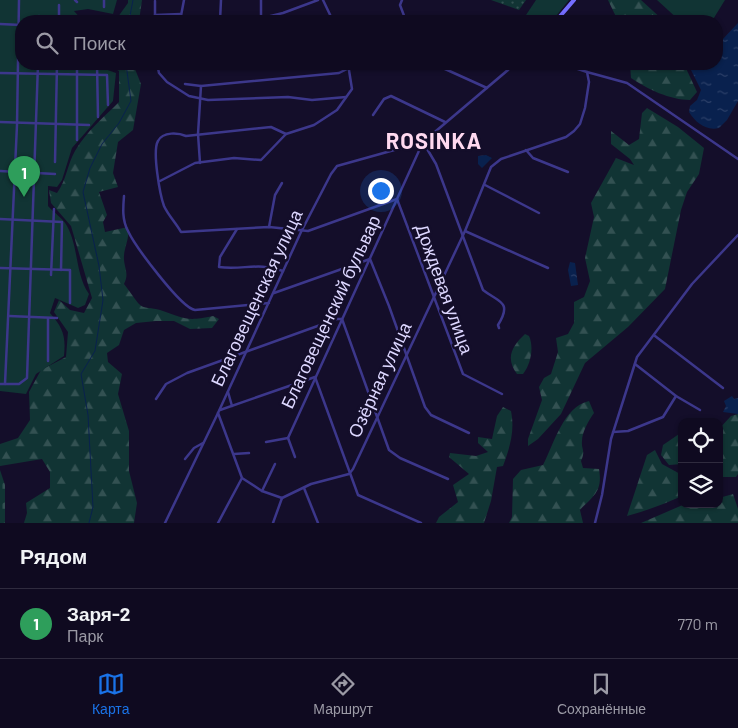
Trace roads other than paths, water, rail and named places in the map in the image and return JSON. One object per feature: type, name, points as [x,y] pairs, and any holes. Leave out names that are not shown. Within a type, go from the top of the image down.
[{"type":"street","points":[[19,0],[20,15]]},
{"type":"street","points":[[104,0],[104,7]]},
{"type":"street","points":[[155,1],[155,15],[181,14],[184,0]]},
{"type":"street","points":[[220,15],[221,0]]},
{"type":"street","points":[[261,15],[262,0]]},
{"type":"street","points":[[270,15],[318,0]]},
{"type":"street","points":[[323,0],[330,15]]},
{"type":"street","points":[[402,0],[400,6],[404,15]]},
{"type":"street","points":[[561,15],[574,0]]},
{"type":"street","points":[[59,5],[59,15]]},
{"type":"street","points":[[0,24],[15,25]]},
{"type":"street","points":[[5,384],[18,70]]},
{"type":"street","points":[[0,384],[19,384],[26,378],[37,70]]},
{"type":"street","points":[[55,162],[57,70]]},
{"type":"street","points":[[77,70],[77,140]]},
{"type":"street","points":[[97,70],[98,117]]},
{"type":"street","points":[[158,70],[167,82],[189,96],[208,100],[288,97],[312,100],[346,97]]},
{"type":"street","points":[[184,84],[201,86],[301,78],[339,73],[345,70]]},
{"type":"street","points":[[160,181],[189,166],[200,163],[234,158],[261,160],[286,134],[314,125],[326,119],[337,110],[352,89],[349,70]]},
{"type":"street","points":[[448,70],[488,88]]},
{"type":"street","points":[[499,328],[498,325],[504,312],[504,306],[499,299],[482,290],[436,164],[423,142],[508,70]]},
{"type":"street","points":[[581,70],[627,83],[738,159]]},
{"type":"street","name":"Озёрная улица","points":[[349,474],[465,231],[491,168],[497,161],[566,137],[580,124],[589,88],[587,72]]},
{"type":"street","points":[[0,73],[107,75],[108,105]]},
{"type":"street","points":[[200,163],[198,134],[201,86]]},
{"type":"street","points":[[373,115],[384,99],[391,96],[445,122]]},
{"type":"street","points":[[0,122],[57,123],[88,126]]},
{"type":"street","points":[[286,134],[271,127],[186,136],[174,132],[157,141],[156,157],[165,207],[181,232],[268,227],[301,232],[308,231],[397,199]]},
{"type":"street","name":"Благовещенский бульвар","points":[[288,438],[423,142]]},
{"type":"street","name":"Благовещенская улица","points":[[165,523],[219,412],[301,232],[328,179],[337,166],[423,142]]},
{"type":"street","points":[[526,150],[533,158],[568,172]]},
{"type":"street","points":[[0,171],[55,174]]},
{"type":"street","points":[[268,227],[275,195],[282,183]]},
{"type":"street","points":[[484,185],[539,213]]},
{"type":"street","points":[[124,196],[123,212],[128,232],[145,258],[190,309],[269,303]]},
{"type":"street","name":"Дождевая улица","points":[[397,199],[463,374],[502,394]]},
{"type":"street","points":[[52,274],[50,270],[54,209]]},
{"type":"street","points":[[0,219],[62,222],[61,270]]},
{"type":"street","points":[[238,229],[220,257],[219,267],[231,268],[265,265],[283,271]]},
{"type":"street","points":[[465,231],[548,268]]},
{"type":"street","points":[[595,523],[613,432],[640,352],[655,336],[692,284],[738,234]]},
{"type":"street","points":[[274,294],[370,259],[389,306],[405,356],[428,411],[469,433]]},
{"type":"street","points":[[0,268],[70,270],[70,303]]},
{"type":"street","points":[[8,316],[57,318]]},
{"type":"street","points":[[48,318],[48,361]]},
{"type":"street","points":[[156,399],[166,384],[207,364],[246,354],[342,319],[392,454],[448,478]]},
{"type":"street","points":[[655,336],[723,388]]},
{"type":"street","points":[[635,364],[676,396],[700,410]]},
{"type":"street","points":[[349,474],[310,484],[282,498],[262,491],[242,478],[219,412],[315,377],[358,495],[421,523]]},
{"type":"street","points":[[228,391],[232,406]]},
{"type":"street","points":[[613,432],[628,432],[663,416],[676,396]]},
{"type":"street","points":[[266,442],[288,438],[295,457]]},
{"type":"street","points":[[185,459],[194,448],[204,443]]},
{"type":"street","points":[[234,454],[250,452]]},
{"type":"street","points":[[262,491],[275,464]]},
{"type":"street","points":[[218,523],[242,478]]},
{"type":"street","points":[[304,488],[318,523]]},
{"type":"street","points":[[273,523],[282,498]]},
{"type":"water","points":[[738,23],[738,101],[727,120],[719,128],[714,129],[698,123],[689,112],[690,106],[697,100],[701,90],[691,70],[723,70],[723,39]]},
{"type":"water","points":[[486,155],[492,158],[482,168],[478,164],[478,156]]},
{"type":"water","points":[[570,262],[575,263],[578,285],[571,286],[568,270]]},
{"type":"water","points":[[732,396],[734,399],[738,398],[738,414],[723,412],[726,406],[724,401]]},
{"type":"waterway","points":[[130,15],[133,0]]},
{"type":"waterway","points":[[89,523],[93,507],[88,415],[81,374],[95,351],[103,300],[99,266],[83,192],[90,168],[102,144],[119,123],[131,101],[127,70]]},
{"type":"place","name":"Заря-2","points":[[24,197]]},
{"type":"district","name":"ROSINKA","points":[[434,141]]}]
